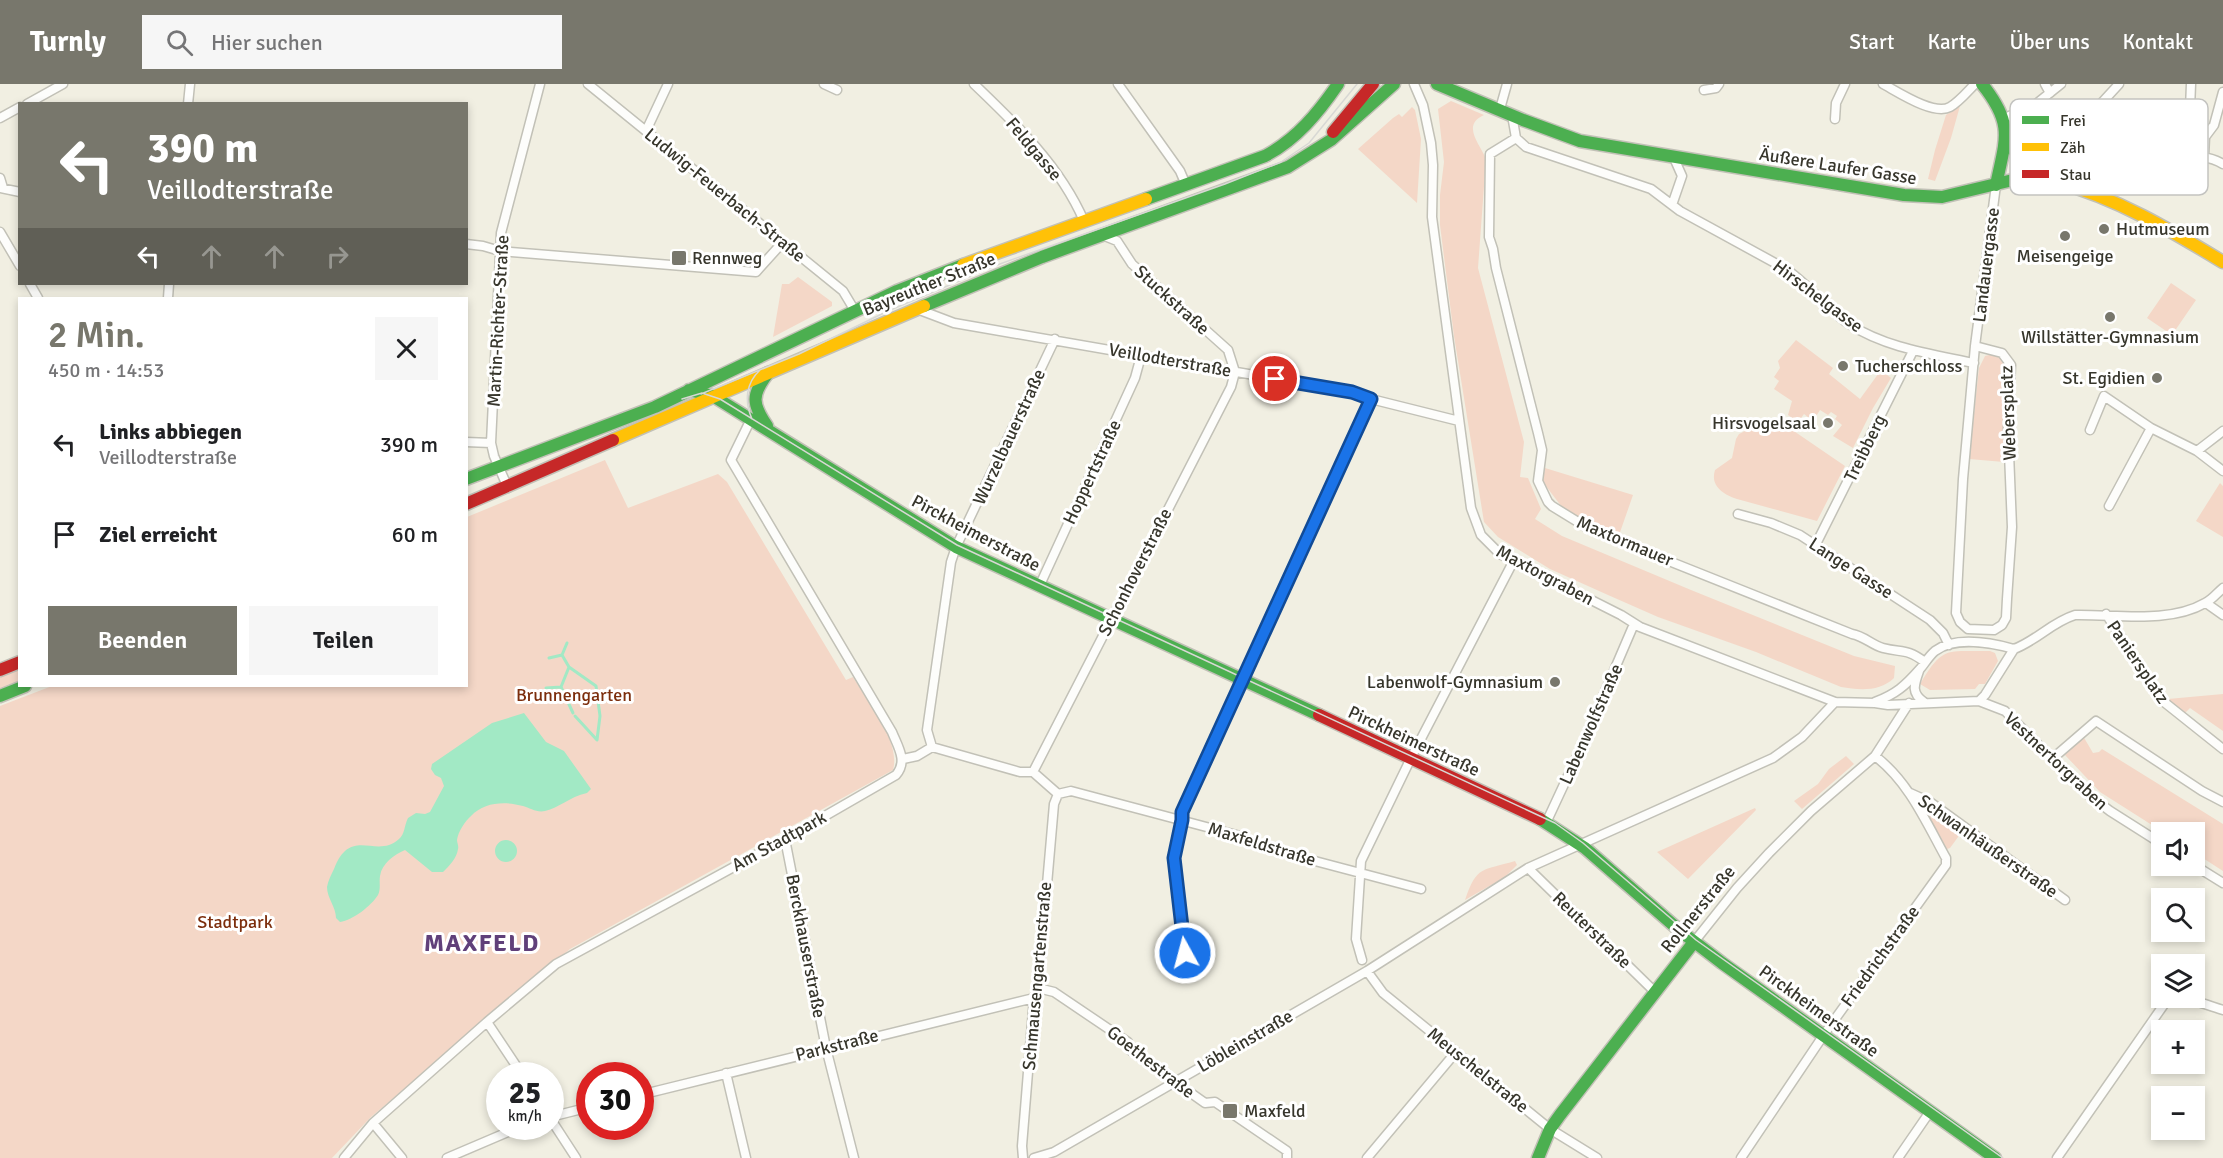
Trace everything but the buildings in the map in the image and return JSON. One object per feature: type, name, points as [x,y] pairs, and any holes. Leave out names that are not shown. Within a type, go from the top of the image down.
[{"type":"main road","name":"Bayreuther Straße","points":[[468,478],[594,432],[932,276],[1269,155],[1292,141],[1338,84]]},
{"type":"main road","points":[[1314,153],[1374,84]]},
{"type":"main road","name":"Bayreuther Straße","points":[[468,503],[508,488],[712,396],[917,309],[1101,235],[1274,173],[1314,153],[1350,126],[1394,84]]},
{"type":"main road","name":"Äußere Laufer Gasse","points":[[1437,84],[1580,141],[1674,158],[1914,196],[1953,195],[2010,181]]},
{"type":"main road","points":[[1982,84],[1997,101],[2005,118],[2006,136],[1996,185]]},
{"type":"main road","name":"Äußere Laufer Gasse","points":[[2006,136],[2010,143]]},
{"type":"main road","points":[[2091,195],[2140,216],[2223,262]]},
{"type":"main road","name":"Pirckheimerstraße","points":[[769,372],[757,388],[754,401],[756,410],[771,432]]},
{"type":"main road","points":[[712,396],[711,387],[717,377]]},
{"type":"main road","name":"Pirckheimerstraße","points":[[689,390],[712,396],[956,547],[1546,823],[1580,844],[1694,942],[1823,1037],[1995,1158]]},
{"type":"main road","points":[[0,670],[18,663]]},
{"type":"main road","points":[[0,696],[22,687]]},
{"type":"main road","name":"Rollnerstraße","points":[[1538,1158],[1550,1129],[1694,942]]},
{"type":"street","points":[[31,102],[63,84]]},
{"type":"street","points":[[188,102],[190,84]]},
{"type":"street","name":"Ludwig-Feuerbach-Straße","points":[[588,84],[843,291],[855,311]]},
{"type":"street","points":[[646,131],[668,84]]},
{"type":"street","points":[[824,84],[837,90]]},
{"type":"street","name":"Feldgasse","points":[[974,84],[1044,155],[1059,176],[1084,221]]},
{"type":"street","points":[[1118,84],[1180,171],[1186,185]]},
{"type":"street","name":"Maxtorgraben","points":[[1414,84],[1423,105],[1431,143],[1434,165],[1432,218],[1474,518],[1481,535],[1490,545],[1513,562],[1621,615],[1634,624],[1835,702],[1888,705],[1979,701]]},
{"type":"street","points":[[1500,109],[1507,84]]},
{"type":"street","points":[[1704,90],[1716,88],[1719,84]]},
{"type":"street","points":[[1834,119],[1836,103],[1845,84]]},
{"type":"street","points":[[1883,84],[1918,102],[1944,109],[1950,107],[1976,84]]},
{"type":"street","points":[[2044,84],[2050,93]]},
{"type":"street","points":[[2042,99],[2061,84]]},
{"type":"street","points":[[2105,99],[2119,84]]},
{"type":"street","points":[[2190,99],[2191,84]]},
{"type":"street","name":"Martin-Richter-Straße","points":[[508,488],[491,444],[501,233],[538,86]]},
{"type":"street","points":[[2208,133],[2214,125],[2223,92]]},
{"type":"street","points":[[0,118],[18,108]]},
{"type":"street","points":[[1512,115],[1516,138]]},
{"type":"street","points":[[2005,118],[2010,116]]},
{"type":"street","name":"Hirschelgasse","points":[[1516,138],[1519,143],[1531,149],[1641,184],[1658,193],[1672,204],[1786,268],[1850,324],[1873,336],[1913,351],[1974,363]]},
{"type":"street","name":"Maxtormauer","points":[[1516,138],[1490,154],[1489,237],[1542,450],[1538,481],[1548,502],[1592,530],[1863,636],[1881,648],[1908,651],[1923,665]]},
{"type":"street","points":[[1672,204],[1682,176],[1674,158]]},
{"type":"street","points":[[2208,158],[2223,164]]},
{"type":"street","points":[[0,178],[1,188],[18,192]]},
{"type":"street","name":"Landauergasse","points":[[1975,346],[1996,185]]},
{"type":"street","points":[[0,232],[18,263]]},
{"type":"street","name":"Stuckstraße","points":[[1101,235],[1117,241],[1132,264],[1228,351],[1235,372]]},
{"type":"street","points":[[468,244],[500,251],[756,272],[783,242]]},
{"type":"street","name":"Veillodterstraße","points":[[917,309],[951,322],[1352,392],[1459,421]]},
{"type":"street","name":"Wurzelbauerstraße","points":[[932,747],[927,730],[950,568],[956,547],[1055,339]]},
{"type":"street","name":"Webersplatz","points":[[1975,346],[2002,353],[2011,365],[2008,428],[2012,527],[2006,618],[2002,625],[1994,630],[1968,629],[1960,622],[1956,613],[1963,479],[1975,346]]},
{"type":"street","name":"Treibberg","points":[[1816,544],[1913,351]]},
{"type":"street","name":"Hoppertstraße","points":[[1040,587],[1135,378],[1141,356]]},
{"type":"street","name":"Schonhoverstraße","points":[[1033,772],[1231,387],[1235,372]]},
{"type":"street","points":[[2090,430],[2104,396],[2151,428],[2197,451],[2223,471]]},
{"type":"street","points":[[1192,962],[1185,953],[1174,858],[1182,812],[1371,399]]},
{"type":"street","points":[[751,419],[731,460],[892,732],[903,759],[916,756],[932,747],[1020,772],[1033,772],[1058,794]]},
{"type":"street","points":[[2109,506],[2151,428]]},
{"type":"street","points":[[2197,451],[2223,431]]},
{"type":"street","points":[[468,442],[491,444]]},
{"type":"street","name":"Lange Gasse","points":[[1738,514],[1784,528],[1816,544],[1930,620],[1943,633],[1949,645]]},
{"type":"street","points":[[1362,960],[1356,939],[1361,861],[1411,758],[1513,562]]},
{"type":"street","points":[[2106,614],[2160,616],[2184,612],[2206,603],[2223,588]]},
{"type":"street","points":[[2206,603],[2223,615]]},
{"type":"street","name":"Paniersplatz","points":[[2014,650],[2033,641],[2064,619],[2075,615],[2106,614],[2164,702],[2223,749]]},
{"type":"street","name":"Labenwolfstraße","points":[[1546,823],[1634,624]]},
{"type":"street","points":[[1875,703],[1893,695],[1937,649],[1949,645],[1986,644],[2014,650],[1986,695],[1979,701]]},
{"type":"street","points":[[1923,665],[1914,684],[1914,691],[1924,702]]},
{"type":"street","name":"Vestnertorgraben","points":[[1979,701],[2005,711],[2086,793],[2151,837]]},
{"type":"street","points":[[1528,868],[1765,763],[1802,737],[1835,702]]},
{"type":"street","name":"Rollnerstraße","points":[[1694,942],[1749,874],[1779,843],[1811,811],[1875,756],[1909,703]]},
{"type":"street","points":[[2052,759],[2096,721],[2202,791],[2223,802]]},
{"type":"street","name":"Friedrichstraße","points":[[1741,1158],[1823,1037],[1946,865],[1946,858],[1910,793],[1875,756]]},
{"type":"street","name":"Am Stadtpark","points":[[344,1158],[373,1123],[556,964],[785,839],[896,775],[903,759]]},
{"type":"street","name":"Maxfeldstraße","points":[[1058,794],[1071,791],[1182,820],[1244,837],[1254,844],[1421,889]]},
{"type":"street","name":"Schwanhäußerstraße","points":[[1910,793],[1930,802],[2065,900]]},
{"type":"street","name":"Schmausengartenstraße","points":[[1023,1158],[1022,1146],[1034,998],[1038,988],[1054,804],[1058,794]]},
{"type":"street","name":"Berckhauserstraße","points":[[785,839],[826,1047],[854,1158]]},
{"type":"street","name":"Löbleinstraße","points":[[1034,1158],[1055,1155],[1174,1082],[1367,972],[1528,868]]},
{"type":"street","name":"Reuterstraße","points":[[1528,868],[1655,992]]},
{"type":"street","points":[[2205,872],[2223,883]]},
{"type":"street","name":"Meuschelstraße","points":[[1367,972],[1383,993],[1550,1129],[1597,1158]]},
{"type":"street","name":"Goethestraße","points":[[1038,988],[1054,992],[1128,1042],[1130,1050],[1174,1082],[1205,1103],[1215,1102],[1287,1151],[1287,1158]]},
{"type":"street","name":"Parkstraße","points":[[654,1091],[826,1047],[1034,998]]},
{"type":"street","points":[[2057,1158],[2165,1003],[2171,999],[2179,999],[2223,1010]]},
{"type":"street","points":[[487,1022],[514,1062]]},
{"type":"street","points":[[1367,1158],[1456,1052]]},
{"type":"street","points":[[726,1073],[746,1158]]},
{"type":"street","points":[[1898,1158],[1929,1113]]},
{"type":"street","points":[[373,1123],[402,1158]]},
{"type":"street","points":[[564,1139],[576,1158]]},
{"type":"street","points":[[447,1158],[489,1140]]},
{"type":"green space","points":[[1451,101],[1484,115],[1477,119],[1473,129],[1486,159],[1478,268],[1524,442],[1520,477],[1528,478],[1541,509],[1535,519],[1562,536],[1691,590],[1854,656],[1895,666],[1894,678],[1888,683],[1869,689],[1841,687],[1756,652],[1658,617],[1550,569],[1498,537],[1484,522],[1454,336],[1440,225],[1440,195],[1444,162],[1438,109]]},
{"type":"green space","points":[[1960,106],[1935,181],[1928,179],[1946,115]]},
{"type":"green space","points":[[1412,107],[1415,110],[1421,139],[1417,203],[1358,149],[1393,118],[1399,114],[1402,117]]},
{"type":"green space","points":[[798,277],[832,302],[832,306],[773,337],[782,284],[789,284]]},
{"type":"green space","points":[[2171,283],[2196,300],[2172,335],[2147,318]]},
{"type":"green space","points":[[1796,340],[1833,368],[1829,374],[1860,399],[1881,370],[1891,378],[1853,448],[1833,436],[1842,425],[1835,419],[1837,416],[1831,412],[1828,415],[1820,410],[1813,421],[1804,414],[1798,422],[1788,415],[1792,401],[1774,389],[1779,381],[1774,377],[1780,368],[1778,361]]},
{"type":"green space","points":[[1993,354],[2002,359],[2006,365],[2004,462],[1969,459],[1979,368],[1985,356]]},
{"type":"green space","points":[[1765,421],[1783,428],[1785,425],[1845,466],[1817,521],[1737,499],[1727,495],[1716,485],[1715,470],[1732,458],[1739,434]]},
{"type":"green space","name":"Stadtpark","points":[[605,460],[628,508],[718,474],[727,482],[846,680],[853,677],[882,722],[892,747],[893,770],[570,949],[371,1117],[332,1158],[0,1158],[0,706],[49,687],[468,687],[468,517]]},
{"type":"green space","points":[[1545,468],[1633,495],[1618,538],[1565,511],[1542,481]]},
{"type":"green space","points":[[2220,483],[2223,486],[2223,537],[2196,521]]},
{"type":"green space","points":[[1955,651],[1995,653],[1998,661],[1985,684],[1979,684],[1975,689],[1930,690],[1920,684],[1941,656]]},
{"type":"green space","points":[[18,668],[18,683],[0,690],[0,676]]},
{"type":"green space","points":[[2223,694],[2223,731],[2190,708],[2184,714],[2168,699]]},
{"type":"green space","points":[[2083,736],[2093,753],[2102,749],[2223,824],[2223,871],[2205,859],[2205,822],[2151,822],[2151,824],[2100,792],[2065,755]]},
{"type":"green space","points":[[1846,756],[1854,764],[1802,809],[1794,801],[1818,784],[1829,769]]},
{"type":"green space","points":[[1928,807],[1933,808],[1934,813],[1961,833],[1950,848],[1947,849],[1925,811]]},
{"type":"green space","points":[[1755,808],[1756,810],[1688,879],[1657,852]]},
{"type":"green space","points":[[1515,861],[1517,865],[1505,877],[1465,900],[1473,881],[1482,871]]},
{"type":"shaded area","points":[[524,713],[546,742],[564,751],[591,789],[587,793],[545,811],[536,811],[509,803],[488,805],[476,811],[462,827],[457,840],[456,856],[443,872],[432,872],[405,850],[383,867],[379,893],[375,899],[356,915],[340,922],[336,918],[327,887],[341,856],[348,849],[356,846],[390,845],[399,839],[408,818],[416,813],[430,812],[444,786],[441,778],[431,769],[432,764],[492,723]]},
{"type":"shaded area","points":[[506,840],[514,843],[517,851],[514,859],[506,862],[498,859],[495,851],[498,843]]},
{"type":"waterway","points":[[562,655],[567,643]]},
{"type":"waterway","points":[[562,655],[569,667],[596,686],[600,716],[597,740],[575,716]]},
{"type":"waterway","points":[[549,658],[562,655]]},
{"type":"waterway","points":[[569,667],[561,687],[573,713]]},
{"type":"waterway","points":[[546,688],[561,687]]},
{"type":"tram line","points":[[701,394],[799,354],[888,311],[997,265],[1281,162],[1309,143],[1357,84]]},
{"type":"tram line","points":[[752,419],[747,399],[749,386],[760,370]]},
{"type":"tram line","points":[[682,399],[702,393],[720,399],[957,545],[1555,823],[1583,843],[1696,940],[2003,1158]]},
{"type":"traffic: fast","points":[[1146,199],[1265,156],[1277,149],[1306,124],[1338,84]]},
{"type":"traffic: fast","points":[[924,306],[1042,257],[1288,167],[1331,140],[1394,84]]},
{"type":"traffic: fast","points":[[1437,84],[1580,141],[1904,195],[1942,197],[2010,181]]},
{"type":"traffic: fast","points":[[1982,84],[1999,110],[2005,132],[2003,155],[1996,185]]},
{"type":"traffic: fast","points":[[2006,136],[2010,143]]},
{"type":"traffic: fast","points":[[468,478],[655,407],[897,291],[963,265]]},
{"type":"traffic: fast","points":[[767,426],[758,412],[756,394],[768,373]]},
{"type":"traffic: fast","points":[[689,390],[713,396],[956,547],[1319,715]]},
{"type":"traffic: fast","points":[[0,696],[22,687]]},
{"type":"traffic: fast","points":[[1540,819],[1585,848],[1679,930],[1722,963],[1995,1158]]},
{"type":"traffic: fast","points":[[1538,1158],[1550,1129],[1560,1115],[1694,942]]},
{"type":"traffic: slow","points":[[2096,195],[2163,227],[2223,262]]},
{"type":"traffic: slow","points":[[963,265],[1146,199]]},
{"type":"traffic: slow","points":[[613,440],[924,306]]},
{"type":"traffic: jam","points":[[1333,132],[1373,84]]},
{"type":"traffic: jam","points":[[468,503],[613,440]]},
{"type":"traffic: jam","points":[[0,670],[18,663]]},
{"type":"traffic: jam","points":[[1319,715],[1540,819]]},
{"type":"place","name":"Hutmuseum","points":[[2104,229]]},
{"type":"place","name":"Meisengeige","points":[[2065,236]]},
{"type":"place","name":"Rennweg","points":[[679,258]]},
{"type":"place","name":"Willstätter-Gymnasium","points":[[2110,317]]},
{"type":"place","name":"Tucherschloss","points":[[1843,366]]},
{"type":"place","name":"St. Egidien","points":[[2157,378]]},
{"type":"place","name":"Hirsvogelsaal","points":[[1828,423]]},
{"type":"place","name":"Labenwolf-Gymnasium","points":[[1555,682]]},
{"type":"place","name":"Maxfeld","points":[[1230,1111]]},
{"type":"district","name":"MAXFELD","points":[[482,943]]},
{"type":"route","points":[[1185,953],[1174,858],[1182,812],[1371,399],[1352,392],[1275,379]]},
{"type":"park label","name":"Brunnengarten","points":[[574,695]]}]
